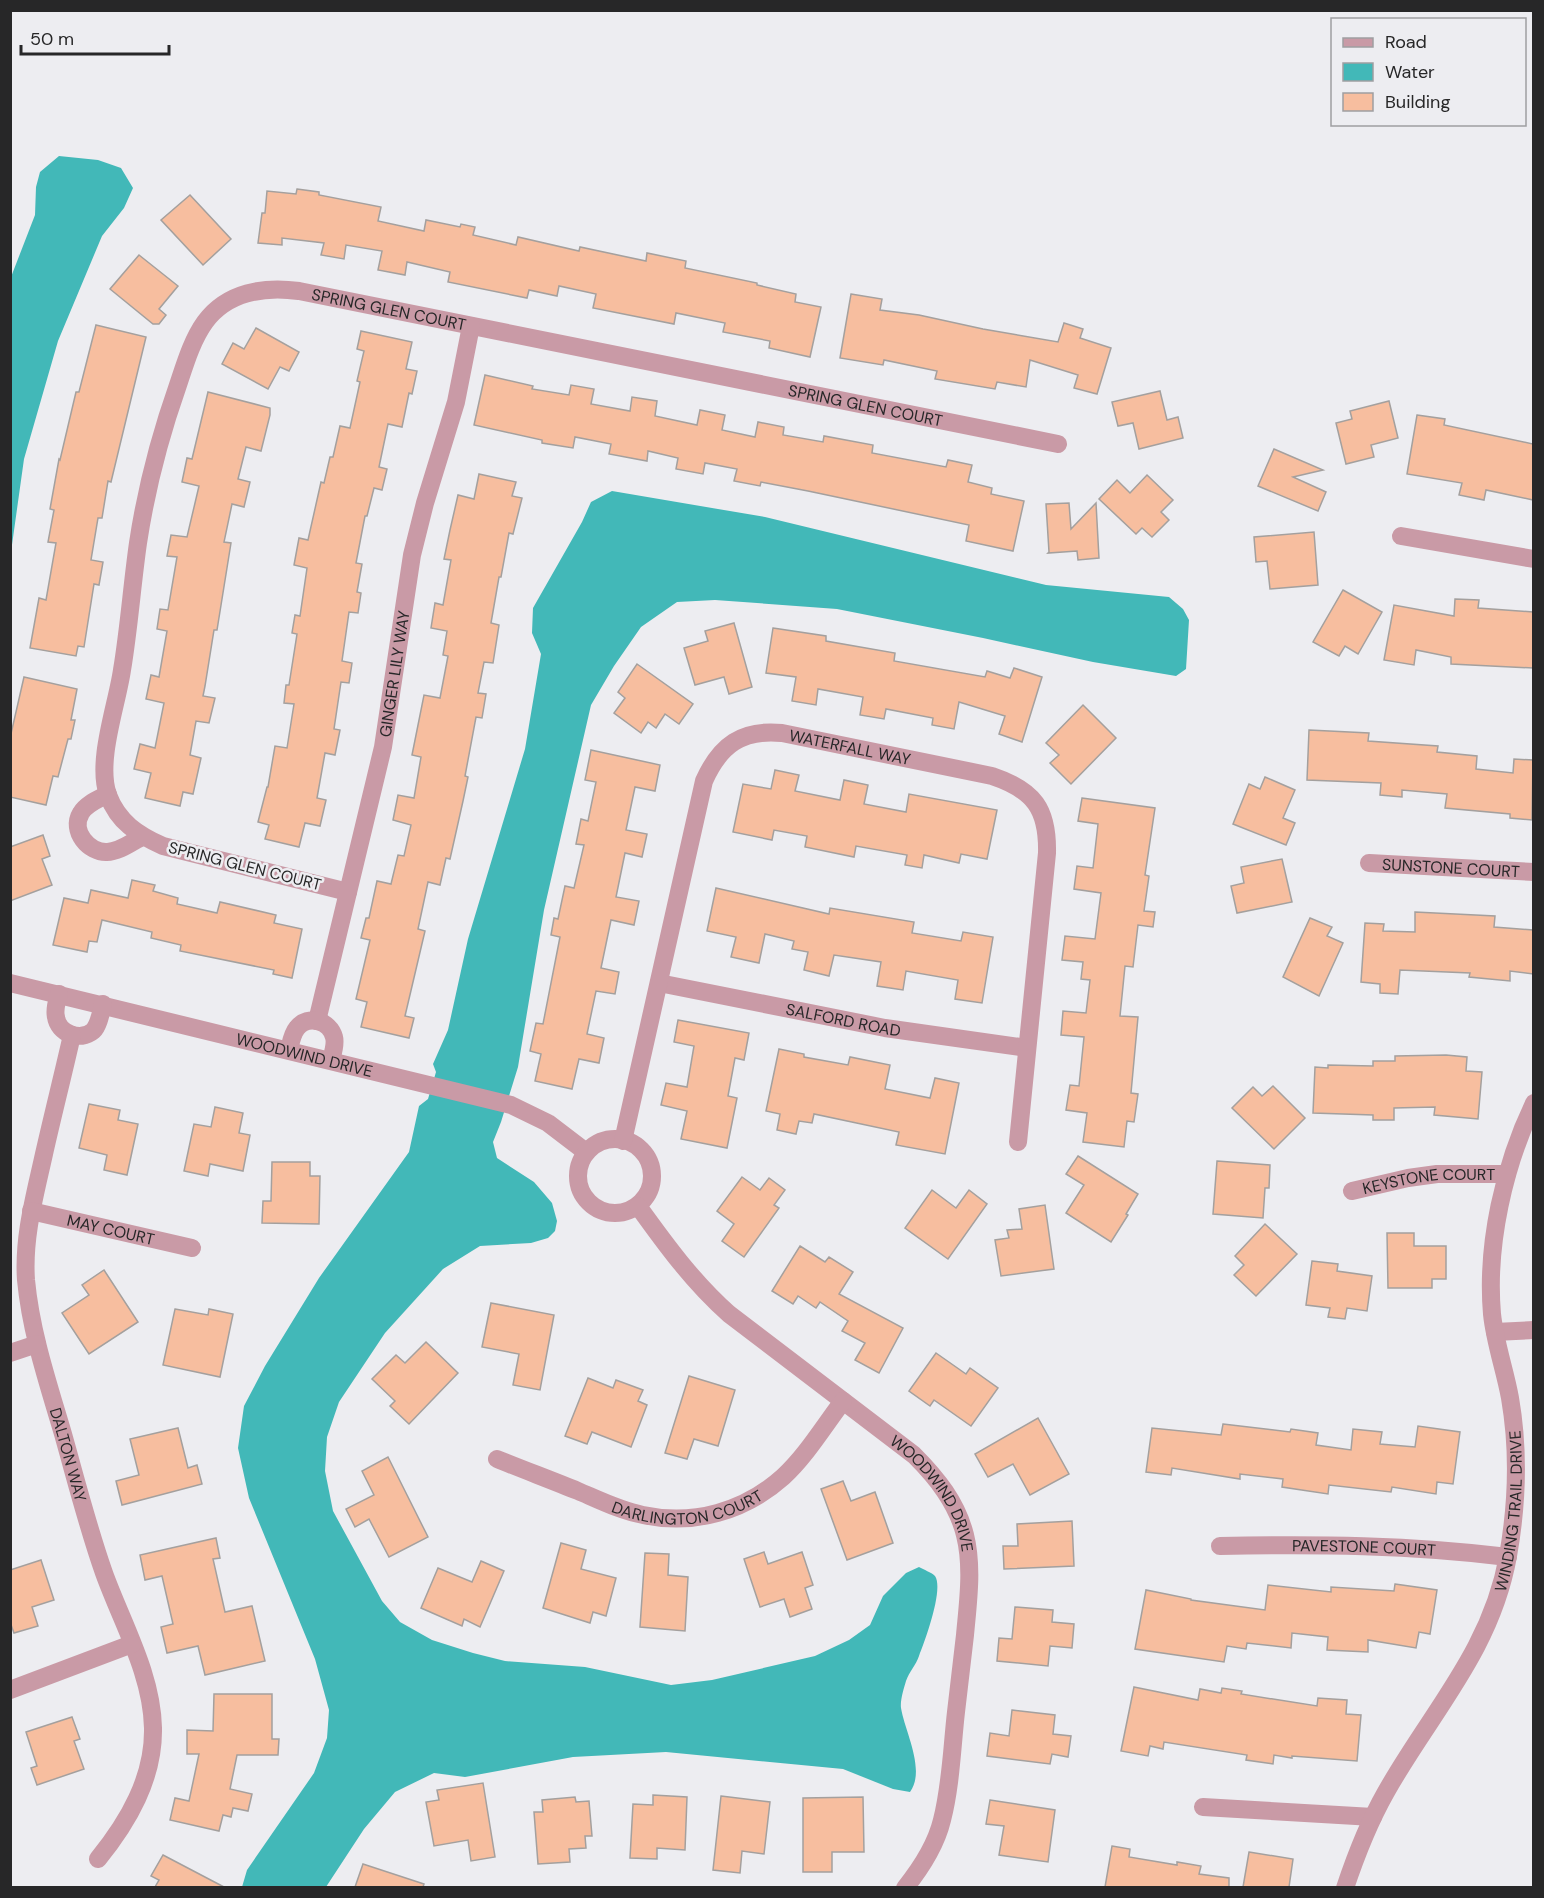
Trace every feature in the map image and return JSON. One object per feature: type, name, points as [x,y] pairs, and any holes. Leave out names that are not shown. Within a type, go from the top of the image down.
[{"type":"street","name":"SPRING GLEN COURT","points":[[348,892],[185,853],[142,837],[120,818],[108,794],[105,781],[105,753],[122,670],[138,543],[154,465],[174,396],[189,355],[205,322],[217,309],[230,300],[246,293],[282,288],[1058,444]]},
{"type":"street","name":"GINGER LILY WAY","points":[[317,1021],[383,747],[412,555],[424,503],[456,402],[471,326]]},
{"type":"street","points":[[1401,536],[1533,559]]},
{"type":"street","name":"WATERFALL WAY","points":[[623,1141],[704,781],[718,754],[738,739],[766,731],[992,776],[1009,781],[1023,790],[1041,811],[1047,838],[1018,1142]]},
{"type":"street","points":[[108,794],[87,806],[79,815],[78,823],[82,840],[89,847],[106,852],[114,851],[142,837]]},
{"type":"street","name":"SUNSTONE COURT","points":[[1369,863],[1533,872]]},
{"type":"street","name":"WOODWIND DRIVE","points":[[10,982],[511,1105],[548,1123],[586,1152]]},
{"type":"street","name":"SALFORD ROAD","points":[[659,983],[885,1028],[1027,1048]]},
{"type":"street","points":[[59,994],[55,1016],[57,1022],[72,1035],[83,1035],[93,1030],[99,1020],[103,1004]]},
{"type":"street","points":[[289,1050],[297,1027],[302,1023],[317,1021],[326,1025],[334,1036],[331,1060]]},
{"type":"street","name":"DALTON WAY","points":[[72,1035],[31,1211],[26,1279],[37,1344],[100,1560],[147,1686],[153,1730],[150,1755],[135,1806],[98,1859]]},
{"type":"street","name":"WINDING TRAIL DRIVE","points":[[1345,1887],[1386,1791],[1473,1655],[1496,1604],[1508,1557],[1514,1497],[1515,1447],[1509,1391],[1492,1315],[1492,1270],[1507,1174],[1533,1103]]},
{"type":"street","points":[[623,1141],[634,1145],[648,1160],[652,1172],[651,1185],[646,1197],[638,1206],[625,1212],[612,1214],[597,1209],[586,1201],[579,1189],[577,1176],[586,1152],[600,1142],[623,1141]]},
{"type":"street","name":"KEYSTONE COURT","points":[[1352,1191],[1437,1174],[1507,1174]]},
{"type":"street","name":"WOODWIND DRIVE","points":[[638,1206],[688,1274],[707,1294],[914,1455],[929,1470],[952,1502],[958,1515],[969,1555],[969,1595],[946,1803],[936,1839],[916,1875],[905,1887]]},
{"type":"street","name":"MAY COURT","points":[[31,1211],[192,1248]]},
{"type":"street","points":[[1496,1332],[1533,1330]]},
{"type":"street","points":[[10,1353],[37,1344]]},
{"type":"street","name":"DARLINGTON COURT","points":[[497,1459],[621,1509],[669,1519],[695,1518],[744,1504],[766,1491],[802,1456],[843,1401]]},
{"type":"street","name":"PAVESTONE COURT","points":[[1220,1546],[1319,1544],[1380,1546],[1442,1549],[1508,1557]]},
{"type":"street","points":[[10,1690],[132,1644]]},
{"type":"street","points":[[1203,1807],[1373,1817]]},
{"type":"water","points":[[59,156],[98,160],[121,168],[133,188],[124,208],[102,236],[58,341],[24,459],[11,552],[11,277],[35,215],[36,187],[40,172]]},
{"type":"water","points":[[612,491],[765,517],[1046,585],[1169,597],[1183,609],[1189,620],[1186,669],[1176,676],[1093,662],[837,609],[715,600],[677,602],[641,627],[591,705],[544,910],[518,1067],[493,1142],[497,1158],[534,1182],[552,1203],[557,1221],[555,1231],[548,1238],[531,1243],[480,1246],[443,1269],[385,1333],[339,1402],[327,1437],[325,1471],[333,1511],[382,1601],[400,1622],[432,1640],[505,1661],[585,1667],[671,1685],[712,1680],[815,1656],[849,1640],[870,1625],[883,1596],[906,1573],[919,1567],[932,1573],[937,1583],[933,1615],[918,1659],[906,1681],[901,1701],[903,1718],[915,1762],[914,1783],[910,1792],[893,1789],[843,1769],[666,1752],[573,1757],[465,1777],[434,1773],[395,1792],[364,1829],[326,1887],[242,1887],[247,1870],[314,1773],[327,1738],[329,1710],[315,1659],[249,1498],[238,1448],[244,1406],[265,1366],[319,1278],[409,1152],[419,1106],[428,1099],[436,1072],[433,1064],[448,1030],[468,939],[525,749],[541,654],[532,633],[533,608],[591,502]]},
{"type":"building","points":[[297,189],[381,207],[378,221],[424,231],[426,220],[460,227],[461,224],[475,227],[473,235],[516,245],[518,237],[579,251],[580,247],[646,261],[647,253],[686,261],[685,268],[757,283],[757,285],[796,294],[795,302],[821,307],[810,357],[769,348],[770,341],[723,332],[725,323],[676,313],[674,324],[593,308],[596,294],[559,286],[557,296],[529,290],[527,298],[448,282],[450,272],[407,262],[405,275],[378,270],[382,251],[346,245],[344,259],[321,255],[324,243],[282,238],[282,245],[258,243],[267,191],[296,194]]},
{"type":"building","points":[[190,195],[231,239],[203,265],[161,220]]},
{"type":"building","points":[[139,255],[178,286],[159,309],[166,315],[159,324],[153,324],[110,289]]},
{"type":"building","points":[[851,294],[882,299],[880,310],[919,315],[1058,342],[1064,323],[1083,329],[1080,338],[1111,348],[1097,394],[1074,388],[1078,375],[1030,360],[1026,387],[997,382],[995,389],[935,379],[937,371],[884,360],[883,365],[840,358]]},
{"type":"building","points":[[96,325],[146,337],[111,482],[108,481],[102,518],[98,518],[91,560],[103,562],[99,585],[94,584],[84,647],[78,646],[76,656],[30,648],[39,598],[46,600],[56,543],[48,542],[54,510],[50,509],[59,459]]},
{"type":"building","points":[[256,328],[299,352],[289,371],[280,367],[268,389],[222,364],[233,343],[244,349]]},
{"type":"building","points":[[361,331],[412,342],[406,369],[417,371],[412,394],[409,393],[402,427],[388,424],[379,467],[387,469],[382,490],[374,488],[367,516],[365,516],[356,563],[362,564],[357,592],[361,593],[358,613],[349,612],[342,661],[352,663],[349,683],[341,682],[334,729],[340,730],[335,755],[325,753],[317,798],[326,800],[320,826],[305,823],[299,847],[265,839],[269,825],[258,822],[268,787],[275,746],[287,748],[294,704],[284,703],[297,634],[292,633],[295,615],[300,616],[307,568],[294,565],[299,538],[308,540],[321,482],[324,483],[330,457],[333,457],[340,426],[350,428],[364,351],[357,349]]},
{"type":"building","points":[[485,375],[533,386],[532,389],[569,395],[571,385],[594,389],[591,404],[630,411],[632,397],[657,401],[655,416],[697,425],[700,410],[725,415],[722,430],[755,437],[758,422],[784,427],[783,435],[823,442],[824,436],[873,445],[872,453],[946,467],[948,460],[972,465],[968,482],[992,488],[991,494],[1024,501],[1013,551],[966,541],[969,525],[761,482],[760,486],[734,481],[737,469],[705,463],[703,474],[676,469],[678,458],[648,451],[647,461],[609,454],[611,444],[575,437],[573,448],[542,443],[542,440],[474,425]]},
{"type":"building","points":[[1160,391],[1167,420],[1178,417],[1183,438],[1139,449],[1133,423],[1118,426],[1112,402]]},
{"type":"building","points":[[208,392],[270,408],[270,415],[261,451],[246,447],[238,479],[250,482],[244,507],[232,504],[224,542],[231,543],[217,630],[214,630],[203,696],[215,698],[209,723],[196,721],[190,755],[201,758],[193,794],[183,792],[180,806],[145,798],[151,773],[134,769],[140,744],[155,748],[164,703],[146,699],[151,675],[159,677],[167,631],[157,629],[160,609],[168,610],[177,557],[167,556],[171,535],[187,537],[199,486],[182,482],[187,458],[192,459]]},
{"type":"building","points":[[1389,401],[1398,438],[1371,445],[1374,457],[1346,464],[1336,423],[1352,419],[1350,411]]},
{"type":"building","points":[[1417,415],[1445,419],[1444,425],[1533,444],[1533,500],[1486,490],[1484,500],[1459,495],[1462,483],[1407,474]]},
{"type":"building","points":[[1274,449],[1323,470],[1293,477],[1326,492],[1318,511],[1258,486]]},
{"type":"building","points":[[479,474],[516,482],[512,496],[522,498],[513,534],[509,533],[501,577],[499,577],[491,623],[499,625],[493,663],[484,662],[478,693],[486,694],[482,718],[476,717],[465,776],[468,777],[450,859],[446,858],[440,885],[428,882],[418,929],[425,931],[405,1016],[414,1018],[409,1038],[361,1027],[367,1002],[356,999],[370,940],[361,938],[366,918],[369,918],[377,881],[391,884],[398,855],[404,856],[411,825],[393,820],[398,795],[414,798],[421,757],[412,755],[424,695],[440,698],[448,656],[443,655],[447,631],[431,628],[435,603],[443,605],[451,560],[444,559],[458,495],[474,499]]},
{"type":"building","points":[[1147,475],[1173,500],[1161,512],[1169,520],[1152,537],[1142,528],[1136,534],[1099,499],[1117,480],[1130,493]]},
{"type":"building","points":[[1069,503],[1071,529],[1096,503],[1099,558],[1078,560],[1077,551],[1048,553],[1046,504]]},
{"type":"building","points":[[1314,532],[1318,585],[1270,589],[1267,561],[1256,562],[1254,537]]},
{"type":"building","points":[[1343,590],[1382,612],[1358,654],[1345,646],[1339,656],[1313,642]]},
{"type":"building","points":[[1455,599],[1479,600],[1478,608],[1533,612],[1533,668],[1451,664],[1451,657],[1416,650],[1414,665],[1384,660],[1394,605],[1454,616]]},
{"type":"building","points":[[734,623],[752,687],[729,694],[724,677],[695,685],[684,648],[708,641],[705,631]]},
{"type":"building","points":[[773,628],[826,636],[826,641],[895,653],[894,661],[985,677],[987,671],[1010,678],[1014,668],[1042,677],[1022,742],[999,734],[1005,716],[959,702],[954,729],[932,725],[933,718],[886,709],[884,719],[860,715],[863,697],[818,689],[816,705],[792,701],[796,677],[766,673]]},
{"type":"building","points":[[637,664],[693,704],[679,724],[665,714],[656,728],[648,722],[641,733],[614,713],[625,698],[618,692]]},
{"type":"building","points":[[24,677],[77,689],[71,720],[75,720],[71,739],[68,739],[58,777],[53,776],[46,805],[10,797],[10,738]]},
{"type":"building","points":[[1083,705],[1116,738],[1071,784],[1050,763],[1059,755],[1046,743]]},
{"type":"building","points":[[1309,730],[1369,733],[1368,741],[1438,746],[1437,752],[1477,756],[1476,769],[1513,773],[1514,759],[1533,760],[1532,820],[1510,818],[1510,814],[1445,808],[1447,794],[1402,790],[1402,797],[1380,795],[1381,783],[1307,780]]},
{"type":"building","points":[[591,750],[660,765],[655,791],[635,787],[626,830],[647,834],[642,857],[625,853],[616,897],[639,901],[634,925],[611,920],[601,968],[619,972],[615,994],[596,991],[587,1034],[604,1038],[599,1063],[579,1059],[572,1089],[535,1081],[541,1054],[530,1051],[536,1023],[543,1024],[560,937],[551,935],[554,918],[558,919],[565,886],[574,888],[584,845],[576,844],[581,819],[588,821],[596,782],[585,780]]},
{"type":"building","points":[[775,770],[799,775],[795,791],[840,800],[844,780],[868,785],[864,804],[906,812],[909,794],[997,810],[987,859],[961,854],[959,863],[924,855],[922,868],[905,865],[907,855],[856,846],[854,857],[805,847],[807,836],[774,830],[772,840],[733,832],[743,784],[771,789]]},
{"type":"building","points":[[1265,777],[1295,790],[1283,818],[1295,823],[1286,845],[1233,824],[1249,784],[1260,789]]},
{"type":"building","points":[[1082,798],[1155,808],[1145,875],[1149,876],[1144,911],[1155,912],[1153,927],[1138,925],[1133,967],[1125,966],[1120,1016],[1138,1017],[1131,1093],[1138,1094],[1134,1122],[1127,1121],[1124,1147],[1083,1142],[1087,1113],[1066,1110],[1070,1085],[1079,1086],[1084,1037],[1061,1035],[1063,1011],[1086,1013],[1090,980],[1081,979],[1083,962],[1062,960],[1065,936],[1095,939],[1101,893],[1074,889],[1077,866],[1093,868],[1098,824],[1078,821]]},
{"type":"building","points":[[43,835],[50,856],[42,859],[52,885],[10,901],[10,847]]},
{"type":"building","points":[[1282,859],[1292,902],[1237,913],[1231,886],[1244,883],[1241,867]]},
{"type":"building","points":[[132,880],[155,885],[153,891],[178,898],[177,904],[217,913],[220,902],[276,915],[274,923],[302,929],[292,978],[273,974],[274,970],[180,951],[181,945],[151,938],[152,932],[102,920],[97,942],[89,941],[87,952],[53,945],[64,898],[88,903],[91,890],[128,898]]},
{"type":"building","points":[[716,888],[829,914],[830,908],[914,922],[912,933],[961,941],[963,932],[993,937],[982,1003],[955,999],[958,980],[906,971],[903,990],[877,986],[881,962],[834,955],[829,976],[804,970],[808,952],[792,949],[794,941],[765,934],[759,963],[731,957],[736,937],[707,931]]},
{"type":"building","points":[[1415,912],[1495,916],[1494,927],[1533,930],[1533,974],[1510,971],[1510,981],[1469,977],[1470,973],[1400,970],[1398,994],[1380,993],[1380,984],[1361,982],[1365,923],[1384,924],[1383,931],[1415,932]]},
{"type":"building","points":[[1310,918],[1332,927],[1327,936],[1343,943],[1319,996],[1283,977]]},
{"type":"building","points":[[678,1020],[749,1033],[744,1060],[735,1058],[728,1096],[737,1098],[727,1148],[681,1139],[687,1111],[661,1105],[666,1083],[687,1087],[694,1046],[674,1042]]},
{"type":"building","points":[[779,1049],[804,1054],[804,1057],[848,1065],[850,1057],[890,1065],[885,1089],[930,1098],[935,1078],[959,1083],[945,1154],[896,1145],[899,1132],[814,1114],[812,1123],[799,1121],[796,1134],[777,1130],[780,1114],[766,1111]]},
{"type":"building","points":[[1395,1056],[1467,1057],[1466,1071],[1482,1072],[1478,1119],[1434,1115],[1435,1107],[1394,1108],[1394,1120],[1373,1120],[1373,1115],[1313,1113],[1315,1067],[1373,1066],[1373,1061],[1395,1061]]},
{"type":"building","points":[[1273,1086],[1305,1118],[1274,1149],[1232,1108],[1253,1087],[1262,1096]]},
{"type":"building","points":[[89,1104],[120,1110],[118,1120],[138,1124],[127,1175],[104,1170],[107,1155],[79,1148]]},
{"type":"building","points":[[215,1107],[243,1113],[239,1133],[250,1135],[243,1171],[210,1164],[208,1176],[184,1171],[194,1124],[211,1127]]},
{"type":"building","points":[[1078,1156],[1138,1194],[1111,1242],[1066,1213],[1084,1185],[1066,1174]]},
{"type":"building","points":[[1217,1161],[1270,1165],[1269,1188],[1265,1188],[1263,1218],[1213,1214]]},
{"type":"building","points":[[272,1162],[310,1162],[310,1176],[320,1176],[319,1224],[262,1223],[263,1201],[271,1201]]},
{"type":"building","points":[[742,1177],[760,1190],[769,1178],[785,1190],[774,1205],[779,1208],[744,1257],[722,1241],[734,1224],[717,1211]]},
{"type":"building","points":[[932,1190],[956,1208],[969,1190],[987,1204],[948,1259],[905,1228]]},
{"type":"building","points":[[1045,1205],[1054,1269],[1001,1276],[995,1240],[1009,1238],[1007,1230],[1022,1229],[1019,1209]]},
{"type":"building","points":[[1265,1224],[1297,1254],[1256,1296],[1234,1275],[1244,1265],[1235,1256]]},
{"type":"building","points":[[1387,1233],[1414,1233],[1414,1246],[1446,1246],[1446,1279],[1432,1279],[1432,1288],[1388,1288]]},
{"type":"building","points":[[800,1246],[825,1262],[829,1257],[853,1272],[839,1294],[903,1328],[879,1373],[855,1360],[865,1343],[842,1331],[848,1321],[820,1302],[816,1308],[798,1296],[793,1304],[772,1291]]},
{"type":"building","points":[[1312,1261],[1338,1264],[1337,1271],[1372,1276],[1367,1311],[1347,1308],[1345,1319],[1328,1317],[1330,1308],[1306,1305]]},
{"type":"building","points":[[104,1270],[138,1322],[89,1354],[62,1313],[89,1295],[82,1285]]},
{"type":"building","points":[[491,1303],[554,1315],[540,1390],[513,1385],[519,1354],[482,1347]]},
{"type":"building","points":[[175,1309],[208,1315],[209,1309],[233,1314],[220,1377],[163,1365]]},
{"type":"building","points":[[426,1342],[458,1373],[409,1424],[390,1406],[395,1401],[372,1379],[396,1355],[405,1363]]},
{"type":"building","points":[[936,1353],[966,1374],[970,1368],[998,1388],[971,1426],[934,1400],[930,1406],[909,1391]]},
{"type":"building","points":[[689,1376],[735,1390],[718,1446],[694,1439],[687,1459],[665,1453]]},
{"type":"building","points":[[588,1378],[613,1388],[616,1380],[643,1390],[638,1401],[647,1405],[631,1447],[592,1432],[587,1444],[565,1436]]},
{"type":"building","points":[[1038,1418],[1069,1474],[1030,1495],[1013,1464],[988,1477],[975,1454]]},
{"type":"building","points":[[1223,1424],[1318,1433],[1316,1445],[1351,1450],[1353,1429],[1382,1432],[1380,1444],[1415,1447],[1418,1426],[1460,1432],[1453,1484],[1437,1482],[1436,1494],[1392,1487],[1391,1492],[1329,1485],[1328,1494],[1282,1487],[1283,1479],[1240,1474],[1240,1479],[1172,1468],[1171,1475],[1146,1472],[1152,1428],[1221,1435]]},
{"type":"building","points":[[178,1428],[188,1468],[197,1465],[202,1484],[122,1505],[116,1481],[139,1475],[130,1439]]},
{"type":"building","points":[[388,1457],[428,1537],[389,1557],[369,1519],[355,1527],[346,1509],[374,1495],[362,1471]]},
{"type":"building","points":[[843,1481],[851,1501],[875,1492],[893,1543],[847,1560],[821,1489]]},
{"type":"building","points":[[1072,1521],[1074,1566],[1004,1569],[1003,1546],[1018,1546],[1017,1524]]},
{"type":"building","points":[[216,1538],[220,1558],[213,1559],[225,1612],[252,1606],[265,1661],[205,1675],[198,1646],[167,1653],[161,1627],[173,1624],[162,1576],[145,1580],[140,1555]]},
{"type":"building","points":[[561,1543],[586,1550],[581,1569],[616,1578],[606,1616],[593,1612],[590,1623],[543,1608]]},
{"type":"building","points":[[764,1552],[768,1564],[802,1552],[813,1585],[805,1588],[812,1609],[790,1617],[784,1599],[760,1607],[744,1559]]},
{"type":"building","points":[[645,1553],[669,1554],[668,1575],[688,1577],[685,1631],[640,1627]]},
{"type":"building","points":[[41,1560],[54,1600],[32,1607],[38,1626],[14,1633],[10,1622],[10,1570]]},
{"type":"building","points":[[481,1561],[504,1571],[480,1627],[464,1619],[462,1626],[421,1608],[438,1568],[472,1582]]},
{"type":"building","points":[[1395,1584],[1437,1590],[1430,1634],[1419,1632],[1416,1648],[1368,1640],[1368,1652],[1327,1650],[1328,1637],[1292,1633],[1291,1648],[1247,1643],[1246,1649],[1227,1646],[1224,1662],[1135,1649],[1146,1590],[1191,1600],[1265,1610],[1268,1585],[1331,1592],[1331,1587],[1394,1591]]},
{"type":"building","points":[[1015,1607],[1053,1610],[1052,1622],[1074,1624],[1072,1648],[1050,1646],[1048,1666],[997,1661],[999,1638],[1012,1639]]},
{"type":"building","points":[[1134,1687],[1198,1700],[1200,1689],[1221,1693],[1222,1688],[1242,1691],[1241,1694],[1317,1706],[1318,1698],[1347,1700],[1346,1714],[1361,1715],[1357,1761],[1274,1755],[1273,1764],[1246,1760],[1247,1755],[1164,1742],[1163,1749],[1150,1746],[1148,1756],[1121,1751]]},
{"type":"building","points":[[214,1694],[272,1694],[272,1739],[279,1739],[278,1755],[237,1755],[230,1789],[252,1794],[248,1811],[233,1808],[231,1817],[223,1815],[219,1831],[170,1820],[175,1798],[189,1801],[199,1754],[187,1754],[187,1730],[213,1731]]},
{"type":"building","points":[[1012,1710],[1055,1715],[1053,1734],[1071,1736],[1068,1757],[1052,1754],[1050,1764],[987,1756],[990,1733],[1009,1736]]},
{"type":"building","points":[[72,1717],[80,1739],[74,1741],[84,1769],[37,1785],[31,1768],[37,1766],[26,1732]]},
{"type":"building","points":[[483,1783],[495,1857],[471,1861],[468,1840],[434,1846],[426,1802],[439,1800],[437,1790]]},
{"type":"building","points":[[653,1795],[687,1797],[685,1850],[657,1848],[657,1859],[630,1858],[633,1804],[653,1805]]},
{"type":"building","points":[[721,1796],[770,1802],[764,1854],[742,1851],[740,1873],[713,1870]]},
{"type":"building","points":[[575,1797],[576,1802],[589,1801],[592,1836],[585,1836],[586,1848],[569,1849],[570,1862],[538,1864],[534,1812],[543,1812],[542,1800]]},
{"type":"building","points":[[863,1797],[864,1852],[832,1852],[832,1872],[803,1872],[803,1798]]},
{"type":"building","points":[[990,1800],[1055,1810],[1048,1862],[999,1855],[1004,1826],[986,1824]]},
{"type":"building","points":[[1112,1846],[1130,1849],[1129,1857],[1177,1865],[1177,1862],[1201,1866],[1199,1874],[1229,1878],[1229,1887],[1105,1887]]},
{"type":"building","points":[[1249,1852],[1293,1859],[1289,1887],[1243,1887]]},
{"type":"building","points":[[163,1855],[224,1887],[155,1887],[159,1880],[151,1876]]},
{"type":"building","points":[[363,1864],[424,1884],[423,1887],[355,1887]]}]
